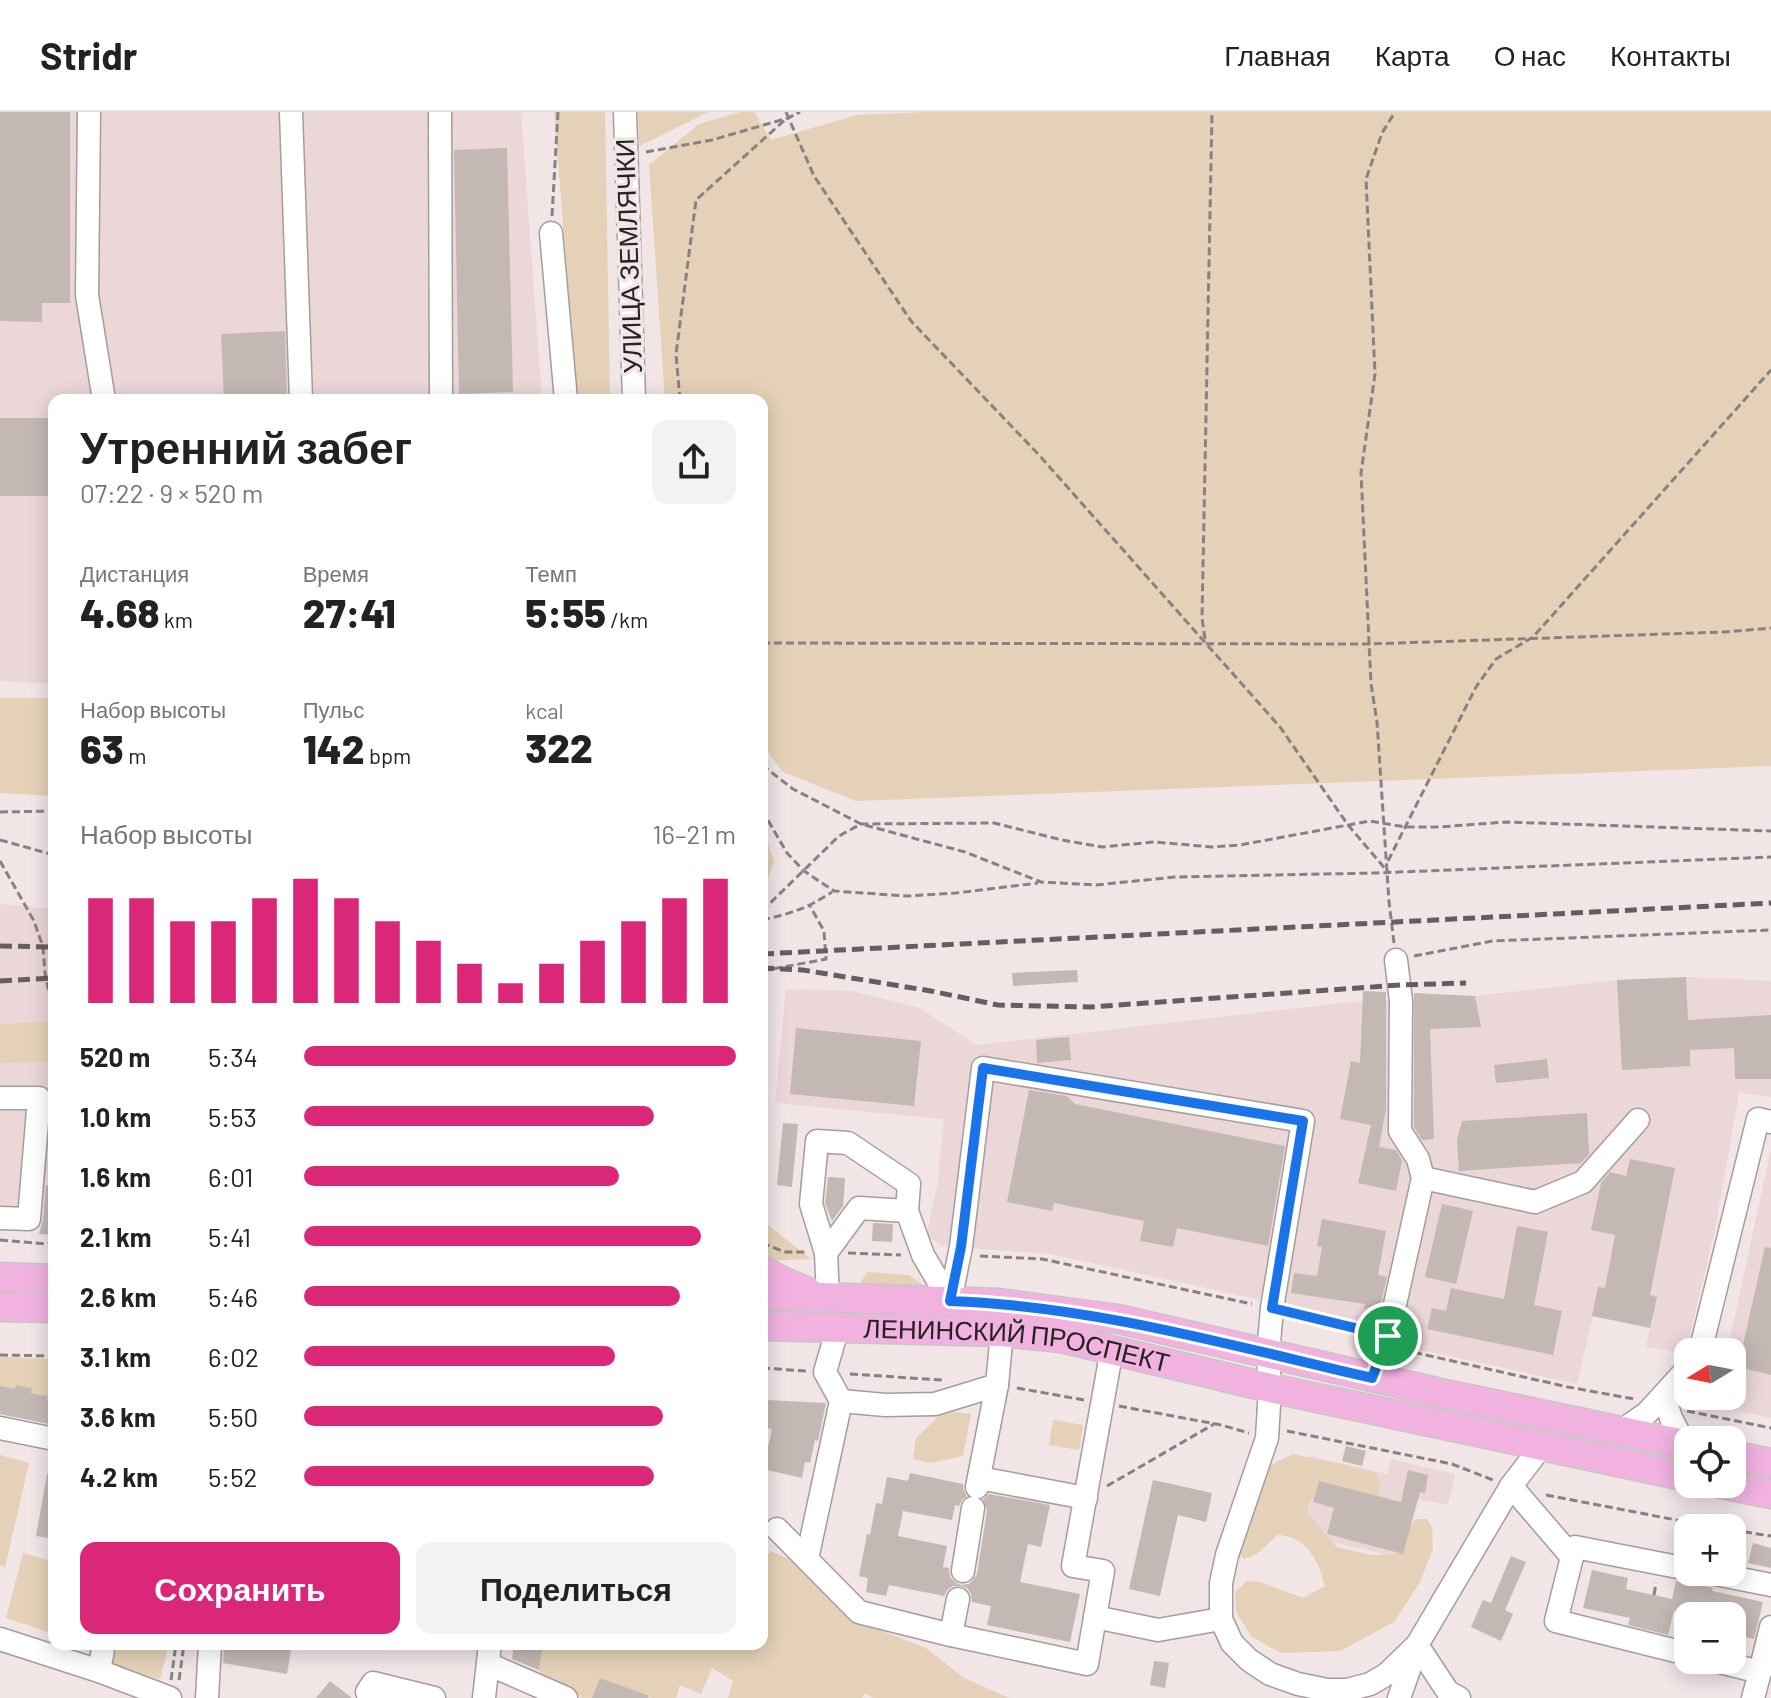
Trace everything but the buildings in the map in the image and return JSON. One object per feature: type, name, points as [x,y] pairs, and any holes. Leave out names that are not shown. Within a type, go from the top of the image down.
[{"type":"main road","points":[[768,1273],[798,1288],[828,1297]]},
{"type":"main road","points":[[0,1277],[48,1279]]},
{"type":"main road","name":"ЛЕНИНСКИЙ ПРОСПЕКТ","points":[[768,1295],[999,1303],[1118,1319],[1372,1378],[1674,1442]]},
{"type":"main road","points":[[0,1307],[48,1308]]},
{"type":"main road","name":"ЛЕНИНСКИЙ ПРОСПЕКТ","points":[[768,1326],[1002,1332],[1061,1338],[1270,1388],[1674,1474]]},
{"type":"main road","points":[[1541,1447],[1543,1431],[1547,1428],[1587,1435],[1614,1430]]},
{"type":"main road","points":[[1746,1458],[1771,1463]]},
{"type":"main road","points":[[1746,1489],[1771,1494]]},
{"type":"street","points":[[89,112],[87,295],[103,394]]},
{"type":"street","points":[[291,112],[301,394]]},
{"type":"street","points":[[440,112],[441,394]]},
{"type":"street","name":"УЛИЦА ЗЕМЛЯЧКИ","points":[[625,112],[634,394]]},
{"type":"street","points":[[551,233],[565,394]]},
{"type":"street","points":[[1372,1378],[1388,1336],[1423,1178],[1418,1159],[1400,1131],[1401,1001],[1396,960]]},
{"type":"street","points":[[950,1301],[959,1255],[983,1068],[1303,1121],[1272,1308],[1267,1438],[1227,1555],[1221,1583],[1221,1619],[1232,1643],[1249,1660],[1270,1674],[1336,1694],[1370,1684],[1387,1674],[1417,1645]]},
{"type":"street","points":[[0,1098],[39,1098],[29,1219],[0,1218]]},
{"type":"street","points":[[1703,1338],[1758,1119],[1771,1122]]},
{"type":"street","points":[[1423,1178],[1535,1202],[1583,1182],[1638,1120]]},
{"type":"street","points":[[828,1297],[826,1253],[811,1204],[817,1141],[848,1143],[909,1184],[907,1211],[923,1255],[950,1301]]},
{"type":"street","points":[[826,1253],[859,1208],[907,1211]]},
{"type":"street","points":[[807,1559],[841,1401],[825,1372],[838,1327]]},
{"type":"street","points":[[963,1571],[997,1385],[1002,1332]]},
{"type":"street","points":[[777,1529],[859,1612],[1087,1664],[1103,1571],[1073,1566],[1112,1349]]},
{"type":"street","points":[[841,1401],[885,1405],[935,1404],[997,1385]]},
{"type":"street","points":[[1614,1430],[1663,1404],[1674,1388]]},
{"type":"street","points":[[1663,1404],[1675,1426]]},
{"type":"street","points":[[0,1428],[48,1438]]},
{"type":"street","points":[[1399,1698],[1417,1645],[1511,1486],[1541,1447]]},
{"type":"street","points":[[1511,1486],[1572,1557]]},
{"type":"street","points":[[977,1491],[1086,1498]]},
{"type":"street","points":[[1674,1566],[1575,1547],[1556,1621],[1674,1650]]},
{"type":"street","points":[[1746,1580],[1771,1585]]},
{"type":"street","points":[[951,1635],[958,1599]]},
{"type":"street","points":[[1095,1617],[1158,1630],[1221,1619]]},
{"type":"street","points":[[1753,1698],[1771,1627]]},
{"type":"street","points":[[0,1639],[172,1693]]},
{"type":"street","points":[[1417,1645],[1448,1692],[1459,1698]]},
{"type":"street","points":[[99,1671],[103,1650]]},
{"type":"street","points":[[207,1698],[210,1650]]},
{"type":"street","points":[[484,1698],[489,1654],[566,1698]]},
{"type":"street","points":[[1746,1668],[1760,1672]]},
{"type":"street","points":[[376,1698],[367,1692],[373,1683],[434,1698]]},
{"type":"path","points":[[551,233],[558,112]]},
{"type":"path","points":[[786,112],[814,176],[911,321],[1039,455],[1207,642],[1280,727],[1348,825],[1388,872]]},
{"type":"path","points":[[627,156],[712,140],[800,112]]},
{"type":"path","points":[[1207,642],[1203,635],[1202,618],[1212,112]]},
{"type":"path","points":[[1392,930],[1377,722],[1371,684],[1361,473],[1375,374],[1366,179],[1382,133],[1395,112]]},
{"type":"path","points":[[679,394],[676,354],[696,200],[788,118]]},
{"type":"path","points":[[1388,861],[1483,678],[1496,659],[1533,637],[1771,370]]},
{"type":"path","points":[[768,643],[1369,644],[1771,628]]},
{"type":"path","points":[[768,770],[793,789],[861,824],[965,852],[1041,882]]},
{"type":"path","points":[[0,812],[48,811]]},
{"type":"path","points":[[768,820],[787,853],[804,871],[834,891],[906,896],[1041,882],[1096,885],[1175,877],[1771,857]]},
{"type":"path","points":[[768,905],[839,836],[861,824],[994,823],[1102,847],[1154,842],[1212,847],[1240,845],[1370,821],[1405,827],[1506,822],[1771,831]]},
{"type":"path","points":[[0,840],[48,853]]},
{"type":"path","points":[[0,861],[34,921],[43,947],[48,988]]},
{"type":"path","points":[[768,919],[794,913],[834,891]]},
{"type":"path","points":[[768,970],[826,959],[824,931],[810,906]]},
{"type":"path","points":[[1396,960],[1492,941],[1771,930]]},
{"type":"path","points":[[0,1240],[48,1244]]},
{"type":"path","points":[[768,1245],[785,1252],[923,1255]]},
{"type":"path","points":[[959,1255],[1042,1259],[1272,1308],[1388,1336],[1408,1351],[1771,1428]]},
{"type":"path","points":[[0,1355],[48,1356]]},
{"type":"path","points":[[1086,1498],[1214,1424]]},
{"type":"path","points":[[1746,1532],[1771,1536]]},
{"type":"path","points":[[172,1693],[176,1650]]},
{"type":"path","points":[[172,1693],[183,1650]]},
{"type":"shaded area","points":[[0,112],[521,112],[542,394],[48,394],[48,684],[0,681]]},
{"type":"shaded area","points":[[554,112],[605,112],[610,394],[577,394]]},
{"type":"shaded area","points":[[638,112],[709,112],[639,146]]},
{"type":"shaded area","points":[[740,112],[754,112],[771,140],[857,115],[927,112],[1771,112],[1771,766],[856,801],[783,772],[768,752],[768,394],[665,394],[649,165],[699,124]]},
{"type":"shaded area","points":[[0,698],[48,698],[48,796],[0,793]]},
{"type":"shaded area","points":[[768,844],[774,861],[768,878]]},
{"type":"shaded area","points":[[0,904],[48,908],[48,1021],[0,1024]]},
{"type":"shaded area","points":[[1686,977],[1771,981],[1771,1097],[1739,1093],[1715,1230],[1689,1338],[1674,1338],[1674,1352],[1646,1346],[1650,1328],[1593,1316],[1577,1384],[1412,1348],[1265,1301],[1050,1254],[941,1246],[927,1234],[938,1180],[944,1119],[775,1103],[786,989],[852,991],[919,1008],[977,1045],[1350,1002],[1475,996],[1617,980]]},
{"type":"shaded area","points":[[48,1021],[48,1062],[0,1063],[0,1024]]},
{"type":"shaded area","points":[[48,1062],[48,1167],[40,1227],[0,1226],[0,1063]]},
{"type":"shaded area","points":[[1771,1149],[1771,1418],[1734,1410],[1746,1410],[1746,1338],[1730,1338]]},
{"type":"shaded area","points":[[768,1225],[811,1259],[768,1261]]},
{"type":"shaded area","points":[[867,1272],[909,1275],[923,1285],[860,1284]]},
{"type":"shaded area","points":[[0,1357],[48,1359],[48,1396],[0,1386]]},
{"type":"shaded area","points":[[953,1412],[971,1414],[963,1456],[931,1463],[913,1459],[916,1438],[939,1416]]},
{"type":"shaded area","points":[[1053,1420],[1083,1425],[1079,1450],[1049,1445]]},
{"type":"shaded area","points":[[1293,1454],[1375,1472],[1381,1484],[1377,1497],[1316,1493],[1308,1504],[1308,1514],[1337,1547],[1371,1555],[1395,1554],[1415,1519],[1427,1519],[1432,1527],[1433,1549],[1420,1582],[1394,1622],[1340,1651],[1281,1653],[1252,1637],[1236,1612],[1235,1592],[1247,1581],[1261,1582],[1303,1598],[1325,1586],[1315,1559],[1296,1539],[1277,1535],[1258,1553],[1244,1559],[1238,1553],[1265,1468]]},
{"type":"shaded area","points":[[0,1455],[29,1463],[5,1567],[0,1565]]},
{"type":"shaded area","points":[[1310,1456],[1387,1474],[1391,1459],[1455,1474],[1448,1505],[1409,1497],[1395,1557],[1292,1533]]},
{"type":"shaded area","points":[[770,1551],[792,1560],[856,1621],[926,1648],[964,1678],[1009,1698],[873,1698],[865,1693],[862,1698],[728,1698],[733,1681],[712,1668],[701,1694],[680,1685],[676,1698],[583,1698],[538,1679],[542,1650],[768,1650]]},
{"type":"shaded area","points":[[23,1553],[48,1560],[48,1632],[6,1618]]},
{"type":"shaded area","points":[[116,1650],[167,1650],[160,1679],[112,1667]]},
{"type":"railway","points":[[768,954],[1771,903]]},
{"type":"railway","points":[[0,946],[48,947]]},
{"type":"railway","points":[[768,968],[803,970],[998,1005],[1090,1007],[1466,983]]},
{"type":"railway","points":[[0,981],[48,978]]},
{"type":"route","points":[[983,1068],[1303,1121],[1272,1308],[1388,1336],[1372,1378],[1118,1319],[999,1303],[950,1301],[961,1247],[983,1068]]}]
